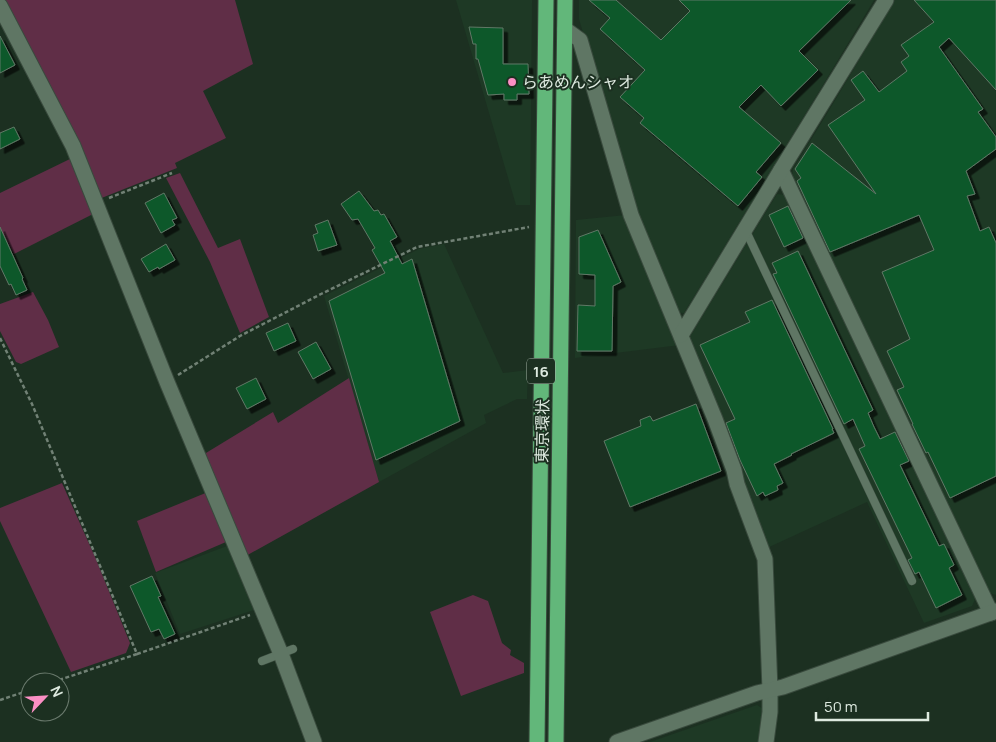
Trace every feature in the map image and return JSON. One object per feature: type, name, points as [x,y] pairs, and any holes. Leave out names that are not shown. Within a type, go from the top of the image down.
[{"type":"highway","name":"東京環状","points":[[537,742],[546,0]]},
{"type":"highway","name":"東京環状","points":[[556,742],[565,0]]},
{"type":"street","points":[[681,335],[780,170],[886,0]]},
{"type":"street","points":[[0,6],[73,146],[167,382],[262,611],[287,652],[314,742]]},
{"type":"street","points":[[565,29],[580,40],[631,215],[715,419],[765,559],[770,690],[770,712],[766,742]]},
{"type":"street","points":[[617,742],[757,693],[783,688],[994,612],[780,170]]},
{"type":"lane","points":[[745,229],[912,581]]},
{"type":"lane","points":[[262,660],[287,652]]},
{"type":"path","points":[[96,203],[172,172]]},
{"type":"path","points":[[167,382],[240,336],[417,247],[543,224]]},
{"type":"path","points":[[0,338],[32,404],[137,654]]},
{"type":"path","points":[[70,676],[262,611]]},
{"type":"path","points":[[0,700],[20,693]]},
{"type":"shaded area","points":[[3,0],[235,0],[253,64],[203,91],[226,138],[175,163],[177,168],[99,199]]},
{"type":"shaded area","points":[[456,0],[532,0],[530,205],[516,205]]},
{"type":"shaded area","points":[[579,0],[874,0],[684,313],[676,312],[638,218],[579,19]]},
{"type":"shaded area","points":[[895,0],[996,0],[996,595],[989,593],[792,178],[793,169]]},
{"type":"shaded area","points":[[72,158],[95,213],[14,254],[0,228],[0,193]]},
{"type":"shaded area","points":[[180,173],[218,248],[240,239],[269,317],[240,333],[210,262],[166,178]]},
{"type":"shaded area","points":[[777,194],[786,195],[976,597],[972,606],[924,623],[867,502],[767,548],[688,340]]},
{"type":"shaded area","points":[[626,215],[680,345],[575,358],[576,220]]},
{"type":"shaded area","points":[[444,244],[503,373],[528,370],[527,399],[517,399],[484,415],[486,423],[379,482],[324,296],[419,249]]},
{"type":"shaded area","points":[[33,292],[48,320],[59,347],[21,364],[16,362],[0,331],[0,304]]},
{"type":"shaded area","points":[[349,378],[379,482],[244,557],[201,456],[273,412],[278,423]]},
{"type":"shaded area","points":[[62,483],[130,643],[126,653],[71,672],[0,521],[0,508]]},
{"type":"shaded area","points":[[208,492],[226,542],[156,572],[137,521]]},
{"type":"shaded area","points":[[227,546],[254,610],[180,634],[155,573]]},
{"type":"shaded area","points":[[473,595],[488,601],[502,643],[511,650],[510,655],[524,663],[524,673],[461,696],[430,612]]},
{"type":"shaded area","points":[[757,705],[765,710],[760,742],[650,742]]},
{"type":"building","points":[[589,0],[616,0],[661,40],[690,11],[679,0],[851,0],[799,51],[818,70],[781,106],[761,85],[739,107],[781,143],[756,172],[762,177],[738,206],[640,123],[644,118],[620,97],[645,70],[600,29],[610,18]]},
{"type":"building","points":[[914,0],[996,0],[996,90],[949,38],[939,47],[983,109],[978,112],[996,137],[996,149],[966,171],[975,194],[967,196],[980,231],[989,227],[996,243],[996,476],[950,498],[928,452],[926,453],[897,390],[904,387],[887,351],[910,339],[882,272],[934,250],[919,215],[830,252],[797,181],[801,178],[795,169],[812,143],[876,194],[828,125],[865,100],[851,80],[863,71],[879,92],[907,71],[901,62],[909,56],[901,45],[934,22]]},
{"type":"building","points":[[469,27],[503,28],[503,64],[528,64],[529,94],[517,94],[517,100],[504,100],[504,94],[488,95],[478,59],[476,59],[476,44],[473,44]]},
{"type":"building","points":[[0,36],[15,65],[0,73]]},
{"type":"building","points":[[14,127],[20,139],[0,149],[0,133]]},
{"type":"building","points":[[359,191],[374,211],[378,210],[381,215],[384,214],[397,237],[390,241],[402,264],[412,259],[460,421],[376,460],[329,301],[385,273],[372,250],[375,248],[358,219],[352,220],[341,204]]},
{"type":"building","points":[[164,193],[177,218],[172,220],[175,225],[161,233],[145,203]]},
{"type":"building","points":[[788,206],[803,238],[784,247],[769,215]]},
{"type":"building","points":[[328,220],[337,245],[318,251],[313,235],[318,233],[315,225]]},
{"type":"building","points":[[0,227],[27,290],[16,295],[0,266]]},
{"type":"building","points":[[598,230],[621,282],[613,286],[612,351],[577,351],[578,305],[595,306],[595,275],[579,274],[579,237]]},
{"type":"building","points":[[166,244],[175,260],[149,272],[141,259]]},
{"type":"building","points":[[798,251],[873,410],[868,413],[874,427],[880,439],[895,432],[909,461],[900,465],[939,546],[944,544],[954,565],[949,568],[962,595],[936,608],[919,572],[915,574],[908,560],[912,558],[859,449],[865,446],[853,419],[844,424],[773,274],[777,273],[772,263]]},
{"type":"building","points":[[772,300],[834,433],[774,464],[783,483],[777,486],[778,490],[765,496],[763,492],[757,496],[740,460],[726,423],[735,419],[700,345],[750,322],[745,312]]},
{"type":"building","points":[[288,323],[296,341],[274,351],[266,333]]},
{"type":"building","points":[[316,342],[331,369],[313,379],[298,352]]},
{"type":"building","points":[[256,378],[266,399],[247,409],[236,388]]},
{"type":"building","points":[[696,404],[721,471],[630,507],[604,441],[641,426],[640,420],[650,416],[653,421]]},
{"type":"building","points":[[152,576],[161,596],[158,597],[175,634],[164,639],[159,629],[151,632],[130,586]]},
{"type":"place","name":"らあめんシャオ","points":[[512,82]]}]
